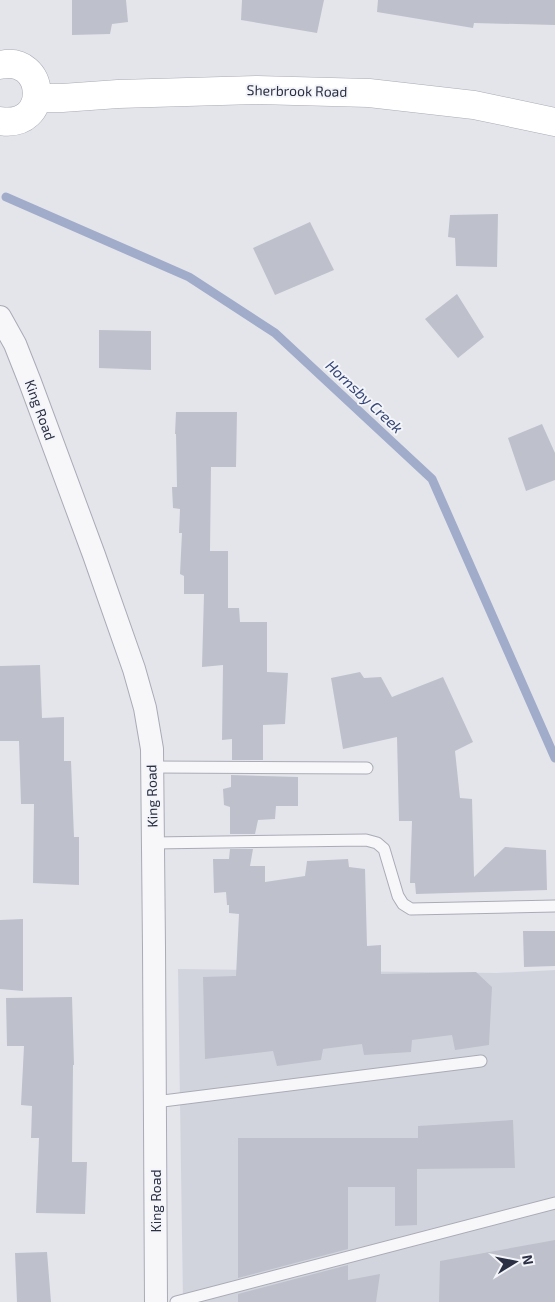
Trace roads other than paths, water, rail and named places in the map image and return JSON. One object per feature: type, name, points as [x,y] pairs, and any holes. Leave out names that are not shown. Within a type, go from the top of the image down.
[{"type":"main road","points":[[0,65],[12,64],[21,66],[34,79],[37,88],[37,98],[34,107],[27,115],[19,120],[0,121]]},
{"type":"main road","name":"Sherbrook Road","points":[[37,98],[257,90],[369,93],[474,105],[555,122]]},
{"type":"street","name":"King Road","points":[[0,317],[15,344],[30,382],[131,660],[145,708],[152,749],[156,1302]]},
{"type":"lane","points":[[152,767],[367,768]]},
{"type":"lane","points":[[153,843],[366,840],[384,848],[398,896],[403,904],[411,909],[555,906]]},
{"type":"lane","points":[[155,1102],[481,1061]]},
{"type":"lane","points":[[176,1302],[555,1203]]},
{"type":"waterway","name":"Hornsby Creek","points":[[6,197],[189,277],[275,333],[432,479],[555,758]]}]
